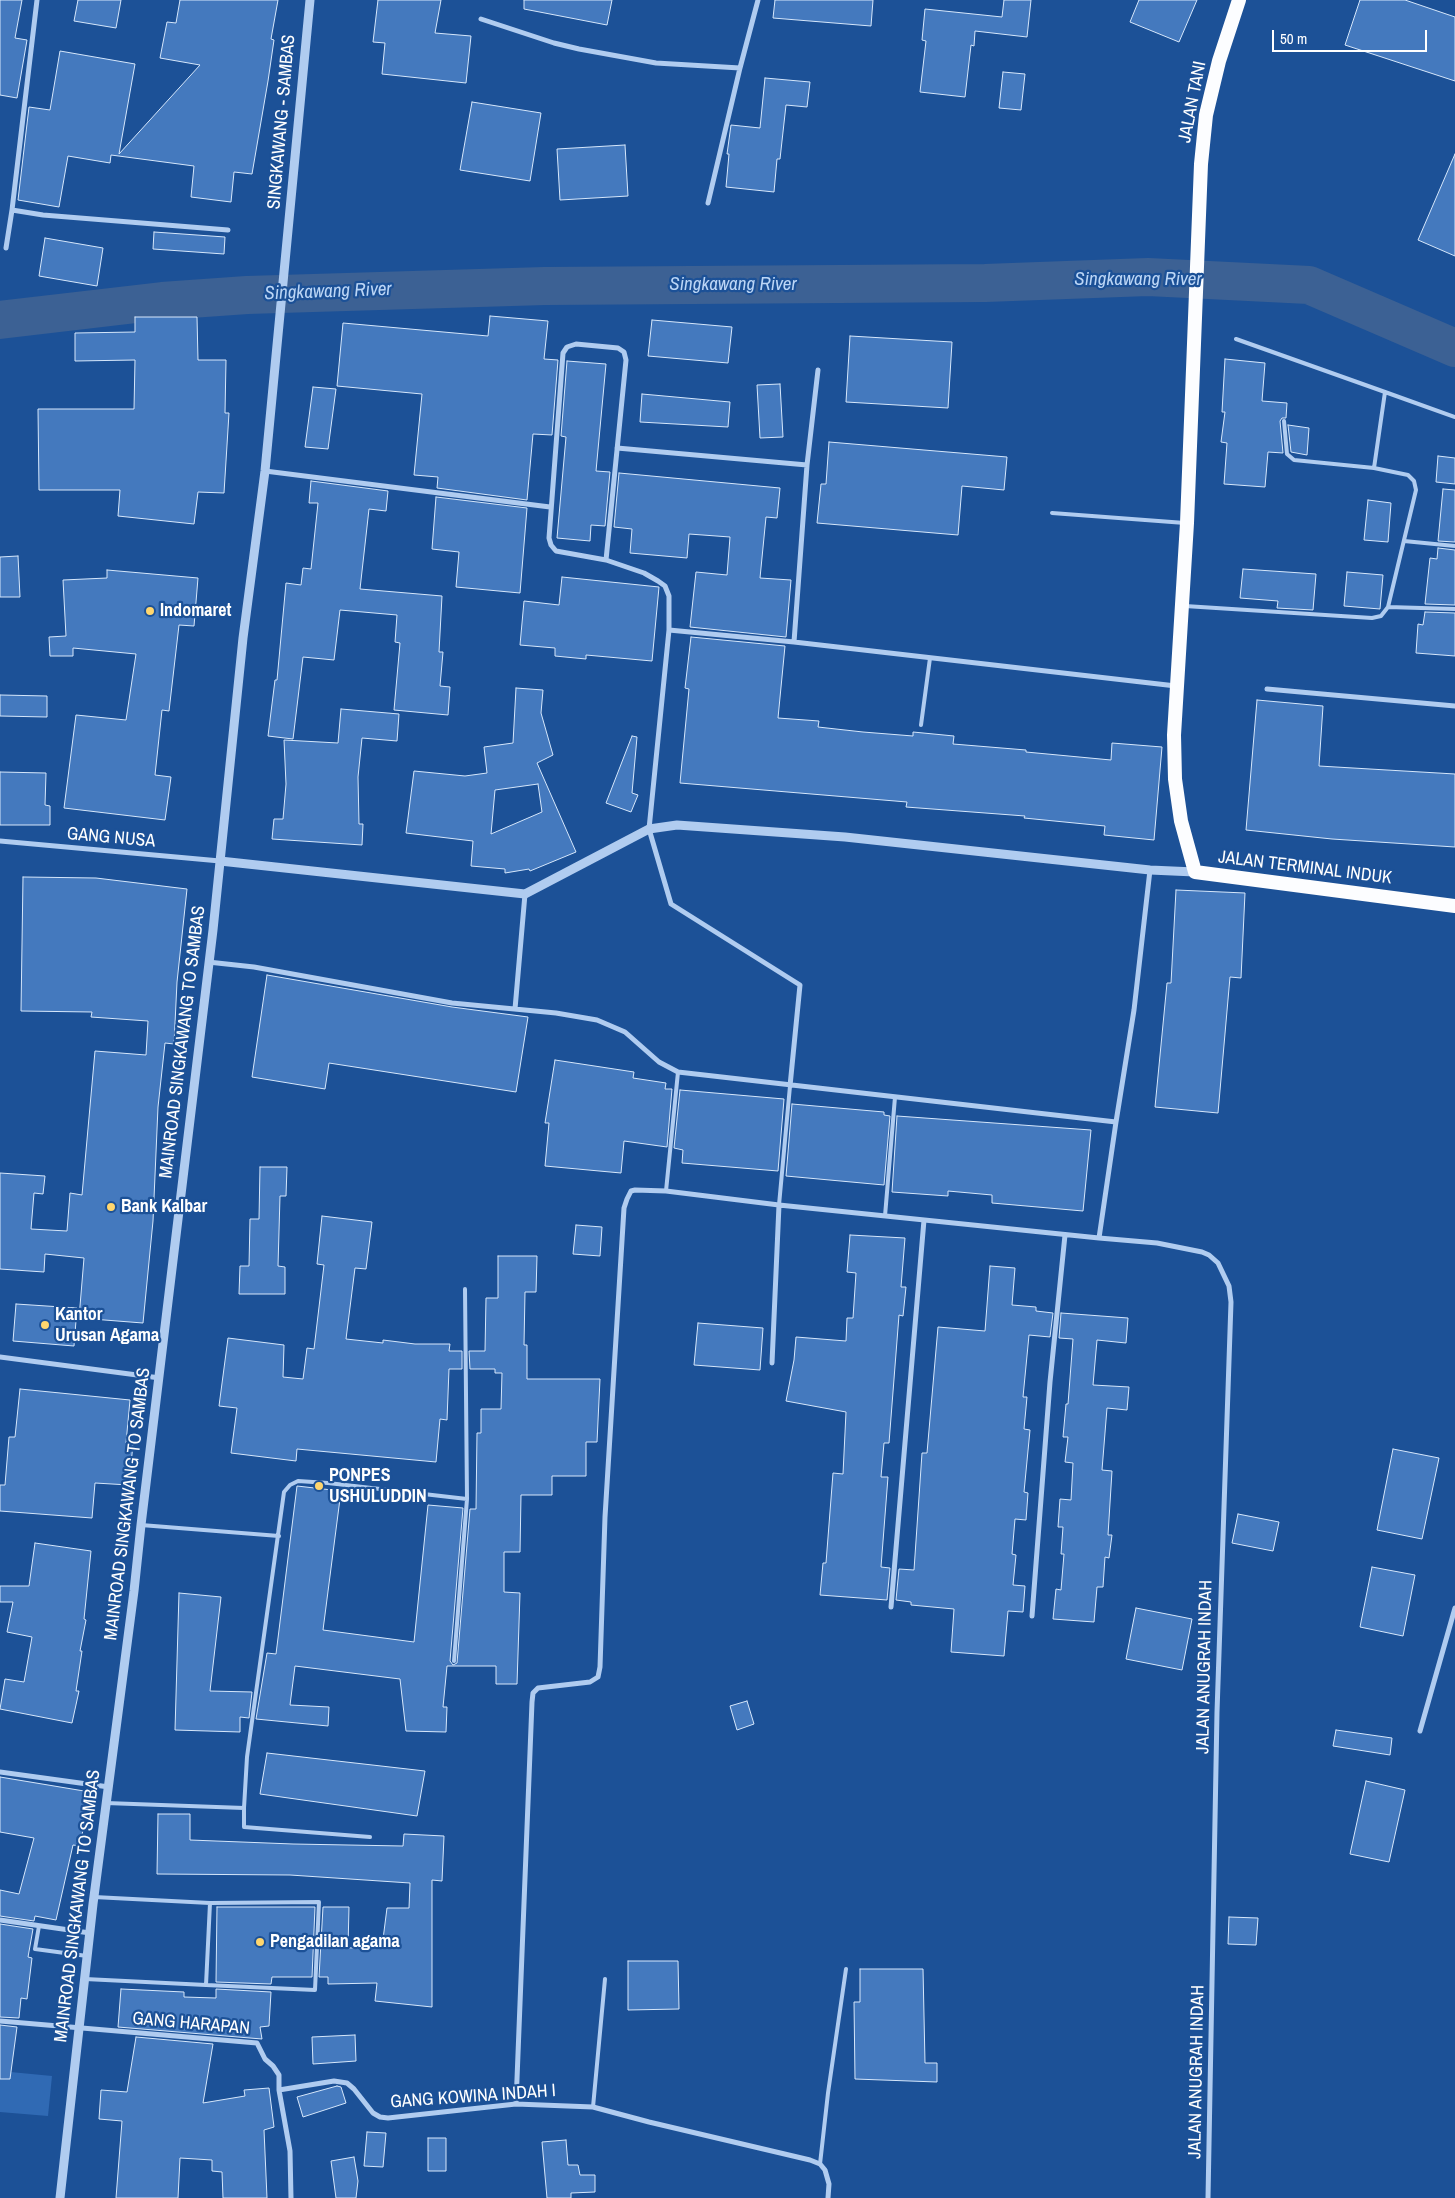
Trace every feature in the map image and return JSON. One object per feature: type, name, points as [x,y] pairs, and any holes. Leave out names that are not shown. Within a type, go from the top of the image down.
[{"type":"highway","name":"JALAN TANI","points":[[1195,872],[1181,821],[1175,779],[1177,686],[1187,523],[1194,327],[1201,213],[1201,164],[1206,115],[1219,62],[1238,0]]},
{"type":"highway","name":"JALAN TERMINAL INDUK","points":[[1195,872],[1455,906]]},
{"type":"street","points":[[6,248],[37,0]]},
{"type":"street","name":"SINGKAWANG - SAMBAS","points":[[287,247],[310,0]]},
{"type":"street","points":[[708,203],[758,0]]},
{"type":"street","points":[[481,19],[554,43],[579,49],[656,63],[740,68]]},
{"type":"street","points":[[12,210],[43,215],[228,230]]},
{"type":"street","name":"MAINROAD SINGKAWANG TO SAMBAS","points":[[60,2198],[94,1897],[160,1378],[220,862],[243,638],[265,471],[287,247]]},
{"type":"street","points":[[606,560],[626,360],[624,352],[618,348],[576,344],[567,347],[563,353],[550,506],[549,538],[551,546],[556,551],[606,560],[644,573],[665,586],[670,596],[670,630],[649,829],[671,904],[800,985],[790,1086]]},
{"type":"street","points":[[794,642],[808,465],[818,370]]},
{"type":"street","points":[[617,448],[808,465]]},
{"type":"street","points":[[265,471],[550,506]]},
{"type":"street","points":[[670,630],[794,642],[1177,686]]},
{"type":"street","points":[[1267,689],[1455,706]]},
{"type":"street","name":"JALAN TERMINAL INDUK","points":[[525,894],[649,829],[678,825],[765,830],[1150,870],[1195,872]]},
{"type":"street","name":"GANG NUSA","points":[[0,841],[220,862]]},
{"type":"street","points":[[220,862],[525,894],[515,1009]]},
{"type":"street","points":[[1099,1238],[1134,1010],[1150,870]]},
{"type":"street","points":[[208,962],[254,966],[452,1003],[597,1020],[625,1032],[659,1062],[678,1072],[1116,1122]]},
{"type":"street","name":"JALAN ANUGRAH INDAH","points":[[516,2104],[533,1694],[538,1688],[590,1682],[598,1677],[600,1667],[605,1517],[624,1208],[632,1191],[666,1191],[779,1205],[1156,1243],[1209,1255],[1218,1264],[1229,1286],[1231,1302],[1217,1692],[1208,2198]]},
{"type":"street","points":[[772,1364],[779,1205]]},
{"type":"street","points":[[891,1607],[924,1220]]},
{"type":"street","points":[[1032,1616],[1050,1382],[1064,1235]]},
{"type":"street","points":[[0,1357],[160,1378]]},
{"type":"street","points":[[1420,1731],[1455,1608]]},
{"type":"street","points":[[0,1772],[108,1787]]},
{"type":"street","points":[[0,1920],[90,1933]]},
{"type":"street","points":[[0,2022],[80,2028]]},
{"type":"street","name":"GANG HARAPAN","points":[[80,2028],[257,2043],[265,2060],[274,2066],[279,2075],[279,2090],[290,2151],[291,2198]]},
{"type":"street","name":"GANG KOWINA INDAH I","points":[[279,2090],[334,2081],[346,2083],[354,2089],[373,2113],[380,2117],[388,2118],[516,2104],[593,2107],[820,2164]]},
{"type":"street","points":[[820,2164],[827,2175],[828,2198]]},
{"type":"lane","points":[[1236,339],[1455,417]]},
{"type":"lane","points":[[1374,468],[1385,392]]},
{"type":"lane","points":[[1182,606],[1372,618],[1381,616],[1388,607],[1416,490],[1414,480],[1408,475],[1374,468],[1294,460],[1287,454],[1284,421]]},
{"type":"lane","points":[[1052,512],[1187,523]]},
{"type":"lane","points":[[1404,541],[1455,546]]},
{"type":"lane","points":[[1388,607],[1455,609]]},
{"type":"lane","points":[[921,725],[930,658]]},
{"type":"lane","points":[[666,1191],[678,1072]]},
{"type":"lane","points":[[779,1205],[790,1086]]},
{"type":"lane","points":[[885,1216],[895,1096]]},
{"type":"lane","points":[[454,1661],[467,1499],[465,1289]]},
{"type":"lane","points":[[370,1837],[244,1828],[248,1757],[284,1492],[290,1485],[298,1481],[467,1499]]},
{"type":"lane","points":[[141,1525],[279,1536]]},
{"type":"lane","points":[[106,1803],[244,1808]]},
{"type":"lane","points":[[85,1979],[314,1990],[319,1902],[210,1903],[94,1897]]},
{"type":"lane","points":[[206,1985],[210,1903]]},
{"type":"lane","points":[[39,1926],[35,1948],[87,1956]]},
{"type":"lane","points":[[820,2164],[846,1969]]},
{"type":"lane","points":[[593,2107],[604,1979]]},
{"type":"shaded area","points":[[0,2071],[52,2076],[48,2116],[0,2112]]},
{"type":"building","points":[[0,0],[22,0],[15,38],[27,40],[17,98],[0,95]]},
{"type":"building","points":[[78,0],[121,0],[116,28],[74,21]]},
{"type":"building","points":[[180,0],[278,0],[271,39],[274,40],[268,81],[252,174],[234,172],[231,202],[191,197],[194,166],[111,155],[110,163],[68,156],[59,207],[18,200],[29,107],[50,110],[60,51],[135,64],[119,154],[200,65],[160,58],[167,22],[176,23]]},
{"type":"building","points":[[378,0],[441,0],[435,33],[471,36],[466,83],[382,74],[385,43],[373,42]]},
{"type":"building","points":[[524,0],[612,0],[607,25],[524,9]]},
{"type":"building","points":[[775,0],[873,0],[871,26],[773,18]]},
{"type":"building","points":[[1004,0],[1031,0],[1027,37],[975,31],[974,46],[971,45],[965,97],[920,92],[926,41],[922,40],[925,9],[1002,17]]},
{"type":"building","points":[[1139,0],[1197,0],[1179,42],[1130,22]]},
{"type":"building","points":[[1360,0],[1405,0],[1455,17],[1455,81],[1345,45]]},
{"type":"building","points":[[1003,72],[1025,74],[1021,110],[999,108]]},
{"type":"building","points":[[765,78],[810,82],[807,107],[786,105],[780,159],[777,159],[774,192],[726,187],[729,154],[727,154],[731,125],[760,128]]},
{"type":"building","points":[[472,102],[541,113],[530,181],[460,170]]},
{"type":"building","points":[[625,145],[628,196],[560,200],[557,149]]},
{"type":"building","points":[[1455,154],[1455,256],[1418,240]]},
{"type":"building","points":[[154,232],[225,237],[224,254],[153,249]]},
{"type":"building","points":[[45,238],[103,248],[97,286],[39,276]]},
{"type":"building","points":[[490,316],[548,321],[544,359],[558,360],[552,435],[533,434],[527,500],[437,488],[438,477],[414,475],[422,394],[337,386],[343,323],[488,336]]},
{"type":"building","points":[[135,317],[197,317],[198,360],[226,360],[225,413],[229,413],[224,493],[198,492],[194,524],[118,516],[120,490],[39,490],[38,409],[134,409],[135,360],[75,361],[75,333],[135,332]]},
{"type":"building","points":[[652,320],[732,327],[728,363],[648,356]]},
{"type":"building","points":[[850,336],[952,342],[948,408],[846,402]]},
{"type":"building","points":[[1225,359],[1265,363],[1262,401],[1287,403],[1286,418],[1282,418],[1280,421],[1283,453],[1268,452],[1265,487],[1224,484],[1227,443],[1221,442],[1225,412],[1222,412]]},
{"type":"building","points":[[567,361],[606,364],[596,471],[610,472],[605,526],[591,525],[590,541],[557,538],[566,437],[561,436]]},
{"type":"building","points":[[780,384],[783,437],[760,438],[757,385]]},
{"type":"building","points":[[313,387],[336,389],[328,449],[305,447]]},
{"type":"building","points":[[642,394],[730,402],[728,427],[640,422]]},
{"type":"building","points":[[1288,425],[1309,428],[1307,455],[1291,452]]},
{"type":"building","points":[[829,442],[1007,457],[1004,490],[962,486],[958,535],[817,523],[821,484],[826,484]]},
{"type":"building","points":[[1438,456],[1455,458],[1455,484],[1436,482]]},
{"type":"building","points":[[619,473],[780,488],[777,518],[766,517],[760,578],[791,580],[786,637],[690,627],[696,572],[727,575],[730,537],[689,534],[687,558],[630,553],[632,529],[614,527]]},
{"type":"building","points":[[311,481],[388,491],[386,511],[369,509],[360,589],[442,596],[439,652],[443,652],[440,686],[450,687],[448,715],[394,710],[400,643],[395,642],[397,615],[340,610],[334,660],[303,657],[293,739],[268,736],[275,680],[277,680],[286,583],[301,585],[303,568],[311,569],[318,503],[309,503]]},
{"type":"building","points":[[1443,489],[1455,490],[1455,542],[1438,541]]},
{"type":"building","points":[[436,497],[527,508],[520,593],[456,587],[459,552],[432,549]]},
{"type":"building","points":[[1368,500],[1391,503],[1388,542],[1364,540]]},
{"type":"building","points":[[1438,548],[1455,550],[1455,605],[1425,604],[1430,558],[1437,559]]},
{"type":"building","points":[[18,556],[20,597],[0,597],[0,557]]},
{"type":"building","points":[[1243,569],[1316,574],[1313,610],[1277,608],[1278,601],[1240,598]]},
{"type":"building","points":[[107,570],[198,578],[194,626],[179,625],[169,711],[162,710],[155,775],[171,777],[165,820],[64,808],[76,715],[126,720],[136,654],[73,648],[73,656],[50,656],[49,637],[66,636],[63,580],[107,578]]},
{"type":"building","points":[[1347,572],[1383,575],[1380,609],[1344,606]]},
{"type":"building","points":[[562,577],[659,587],[652,661],[586,655],[586,659],[555,656],[555,648],[520,645],[524,601],[559,605]]},
{"type":"building","points":[[1425,612],[1455,613],[1455,656],[1416,653],[1418,624],[1423,625]]},
{"type":"building","points":[[691,637],[785,646],[778,718],[819,721],[818,727],[863,732],[913,736],[913,732],[954,736],[953,744],[1111,760],[1112,743],[1162,747],[1154,840],[1104,835],[1105,826],[1024,818],[1025,816],[906,807],[907,802],[680,783],[689,689],[685,688]]},
{"type":"building","points":[[516,688],[543,690],[541,713],[553,755],[537,763],[576,852],[530,871],[529,869],[505,873],[505,869],[471,866],[473,841],[406,833],[414,771],[465,776],[487,773],[484,747],[513,743]],"holes":[[[538,784],[542,812],[491,834],[495,790]]]},
{"type":"building","points":[[0,695],[47,696],[47,717],[0,716]]},
{"type":"building","points":[[1257,700],[1323,706],[1319,766],[1455,774],[1455,847],[1332,839],[1246,830]]},
{"type":"building","points":[[341,709],[399,714],[397,741],[362,738],[358,777],[359,824],[363,824],[362,845],[272,839],[274,819],[283,819],[286,784],[284,740],[338,743]]},
{"type":"building","points":[[632,736],[637,737],[632,793],[638,795],[631,812],[606,803]]},
{"type":"building","points":[[0,772],[46,773],[45,805],[50,806],[50,825],[0,825]]},
{"type":"building","points":[[23,877],[96,878],[187,889],[177,982],[174,1044],[165,1043],[158,1107],[153,1221],[143,1323],[79,1318],[84,1258],[45,1254],[44,1272],[0,1269],[0,1173],[45,1176],[43,1194],[34,1193],[31,1229],[67,1231],[70,1193],[82,1195],[95,1051],[146,1055],[148,1021],[91,1017],[92,1012],[21,1011]]},
{"type":"building","points":[[1176,890],[1245,893],[1241,978],[1230,977],[1218,1113],[1155,1107],[1167,983],[1171,983]]},
{"type":"building","points":[[267,975],[452,1007],[528,1017],[516,1092],[329,1063],[325,1089],[252,1077]]},
{"type":"building","points":[[555,1060],[634,1072],[633,1078],[666,1083],[665,1089],[672,1089],[667,1147],[624,1141],[621,1173],[545,1166],[549,1123],[545,1123]]},
{"type":"building","points":[[680,1090],[784,1099],[778,1171],[682,1163],[683,1150],[674,1148]]},
{"type":"building","points":[[792,1104],[884,1112],[884,1115],[890,1116],[884,1185],[786,1176]]},
{"type":"building","points":[[897,1116],[1091,1130],[1083,1211],[992,1203],[992,1195],[948,1191],[948,1196],[892,1192]]},
{"type":"building","points":[[260,1167],[287,1167],[286,1196],[280,1196],[278,1266],[285,1267],[285,1294],[239,1294],[240,1266],[249,1266],[250,1219],[259,1219]]},
{"type":"building","points":[[322,1216],[372,1222],[366,1269],[355,1268],[346,1339],[383,1343],[383,1340],[415,1344],[450,1344],[449,1351],[462,1351],[462,1369],[449,1369],[447,1420],[440,1419],[436,1462],[297,1449],[296,1461],[231,1453],[237,1408],[219,1406],[228,1338],[284,1345],[283,1377],[303,1379],[307,1348],[314,1349],[324,1265],[317,1264]]},
{"type":"building","points":[[576,1225],[602,1227],[600,1256],[573,1254]]},
{"type":"building","points":[[850,1235],[905,1238],[901,1287],[906,1287],[903,1316],[899,1315],[889,1443],[884,1443],[881,1477],[888,1477],[881,1567],[890,1568],[887,1600],[820,1595],[823,1563],[826,1563],[833,1473],[843,1474],[846,1412],[786,1401],[794,1360],[796,1337],[846,1341],[847,1318],[853,1318],[856,1273],[847,1272]]},
{"type":"building","points":[[498,1256],[537,1256],[536,1292],[525,1292],[524,1345],[527,1345],[527,1379],[600,1379],[597,1442],[586,1442],[586,1476],[552,1476],[552,1495],[521,1495],[520,1552],[504,1552],[504,1592],[520,1593],[517,1684],[496,1684],[496,1666],[447,1666],[443,1707],[447,1707],[446,1732],[406,1731],[400,1679],[295,1666],[290,1705],[329,1707],[328,1726],[256,1719],[267,1653],[276,1654],[297,1486],[341,1491],[323,1630],[414,1642],[428,1505],[463,1508],[450,1661],[453,1665],[457,1663],[470,1509],[476,1509],[477,1433],[481,1433],[481,1409],[501,1409],[502,1373],[495,1373],[495,1369],[470,1369],[469,1351],[485,1351],[486,1298],[498,1298]]},
{"type":"building","points":[[990,1266],[1015,1268],[1012,1305],[1036,1307],[1036,1311],[1053,1313],[1050,1337],[1029,1335],[1023,1397],[1027,1397],[1024,1429],[1030,1430],[1024,1492],[1028,1493],[1026,1520],[1015,1519],[1012,1554],[1016,1555],[1013,1585],[1025,1586],[1023,1612],[1008,1611],[1004,1656],[951,1652],[954,1609],[911,1605],[911,1602],[896,1600],[899,1569],[914,1570],[922,1453],[927,1453],[938,1327],[985,1331]]},
{"type":"building","name":"Kantor Urusan Agama","points":[[16,1304],[77,1308],[74,1346],[13,1341]]},
{"type":"building","points":[[1061,1313],[1128,1318],[1126,1343],[1097,1340],[1093,1385],[1129,1387],[1127,1410],[1107,1408],[1102,1470],[1112,1471],[1108,1535],[1112,1535],[1109,1558],[1105,1557],[1103,1587],[1097,1587],[1094,1622],[1053,1619],[1056,1589],[1061,1590],[1064,1554],[1061,1554],[1063,1527],[1058,1527],[1060,1499],[1071,1500],[1073,1463],[1065,1462],[1068,1437],[1063,1437],[1066,1404],[1068,1404],[1073,1339],[1059,1338]]},
{"type":"building","points":[[698,1323],[763,1328],[760,1370],[694,1365]]},
{"type":"building","points":[[20,1389],[130,1400],[126,1443],[133,1444],[129,1485],[95,1483],[92,1518],[0,1511],[0,1485],[5,1485],[9,1437],[15,1437]]},
{"type":"building","points":[[1393,1449],[1439,1458],[1422,1539],[1377,1530]]},
{"type":"building","points":[[1238,1514],[1279,1522],[1273,1551],[1232,1543]]},
{"type":"building","points":[[35,1543],[91,1551],[84,1619],[86,1620],[80,1651],[82,1651],[76,1691],[79,1691],[72,1723],[0,1709],[5,1679],[24,1682],[32,1637],[7,1632],[13,1602],[0,1602],[0,1586],[29,1586]]},
{"type":"building","points":[[1372,1567],[1415,1575],[1403,1636],[1360,1627]]},
{"type":"building","points":[[179,1593],[221,1597],[210,1691],[252,1692],[249,1718],[240,1717],[240,1732],[175,1730]]},
{"type":"building","points":[[1136,1608],[1192,1619],[1182,1670],[1126,1659]]},
{"type":"building","points":[[747,1701],[754,1724],[737,1730],[730,1706]]},
{"type":"building","points":[[1336,1730],[1392,1738],[1390,1755],[1333,1746]]},
{"type":"building","points":[[267,1753],[425,1771],[417,1816],[260,1794]]},
{"type":"building","points":[[0,1777],[90,1792],[80,1846],[73,1845],[56,1920],[35,1916],[34,1921],[0,1916],[0,1890],[19,1894],[34,1838],[0,1832]]},
{"type":"building","points":[[1366,1781],[1405,1790],[1389,1862],[1350,1854]]},
{"type":"building","points":[[158,1814],[190,1814],[190,1840],[403,1846],[404,1834],[444,1836],[442,1881],[432,1880],[432,2007],[375,2001],[377,1983],[328,1984],[328,1977],[319,1977],[323,1907],[349,1907],[348,1948],[382,1947],[387,1908],[409,1908],[410,1883],[290,1875],[157,1874]]},
{"type":"building","name":"Pengadilan agama","points":[[217,1907],[315,1907],[312,1977],[272,1977],[271,1984],[216,1982]]},
{"type":"building","points":[[1229,1917],[1258,1918],[1256,1945],[1228,1944]]},
{"type":"building","points":[[0,1924],[33,1929],[28,1957],[32,1958],[27,1999],[21,1998],[19,2018],[0,2017]]},
{"type":"building","points":[[628,1961],[678,1961],[679,2009],[628,2010]]},
{"type":"building","points":[[860,1969],[923,1969],[925,2063],[937,2063],[937,2082],[855,2079],[854,2002],[860,2002]]},
{"type":"building","points":[[121,1989],[184,1992],[184,1997],[216,1998],[216,1989],[271,1992],[269,2026],[260,2027],[262,2039],[118,2027]]},
{"type":"building","points":[[0,2025],[17,2027],[10,2079],[0,2079]]},
{"type":"building","points":[[355,2035],[356,2061],[313,2064],[312,2037]]},
{"type":"building","points":[[136,2037],[213,2044],[203,2103],[245,2096],[244,2090],[269,2088],[274,2127],[264,2130],[267,2198],[223,2198],[222,2172],[212,2171],[212,2160],[180,2158],[178,2198],[116,2198],[122,2121],[99,2119],[101,2090],[127,2092]]},
{"type":"building","points":[[337,2086],[341,2087],[346,2103],[303,2117],[297,2097]]},
{"type":"building","points":[[367,2132],[386,2133],[383,2167],[364,2166]]},
{"type":"building","points":[[428,2138],[446,2138],[446,2171],[428,2171]]},
{"type":"building","points":[[566,2140],[568,2165],[578,2165],[580,2175],[595,2175],[595,2192],[571,2193],[571,2198],[547,2198],[542,2142]]},
{"type":"building","points":[[354,2157],[358,2181],[356,2198],[336,2198],[331,2161]]},
{"type":"waterway","name":"Singkawang River","points":[[0,320],[162,301],[247,295],[545,286],[985,283],[1148,277],[1309,285],[1455,348]]},
{"type":"place","name":"Indomaret","points":[[150,611]]},
{"type":"place","name":"Bank Kalbar","points":[[111,1207]]},
{"type":"place","name":"Kantor Urusan Agama","points":[[45,1325]]},
{"type":"place","name":"PONPES USHULUDDIN","points":[[319,1486]]},
{"type":"place","name":"Pengadilan agama","points":[[260,1942]]}]
